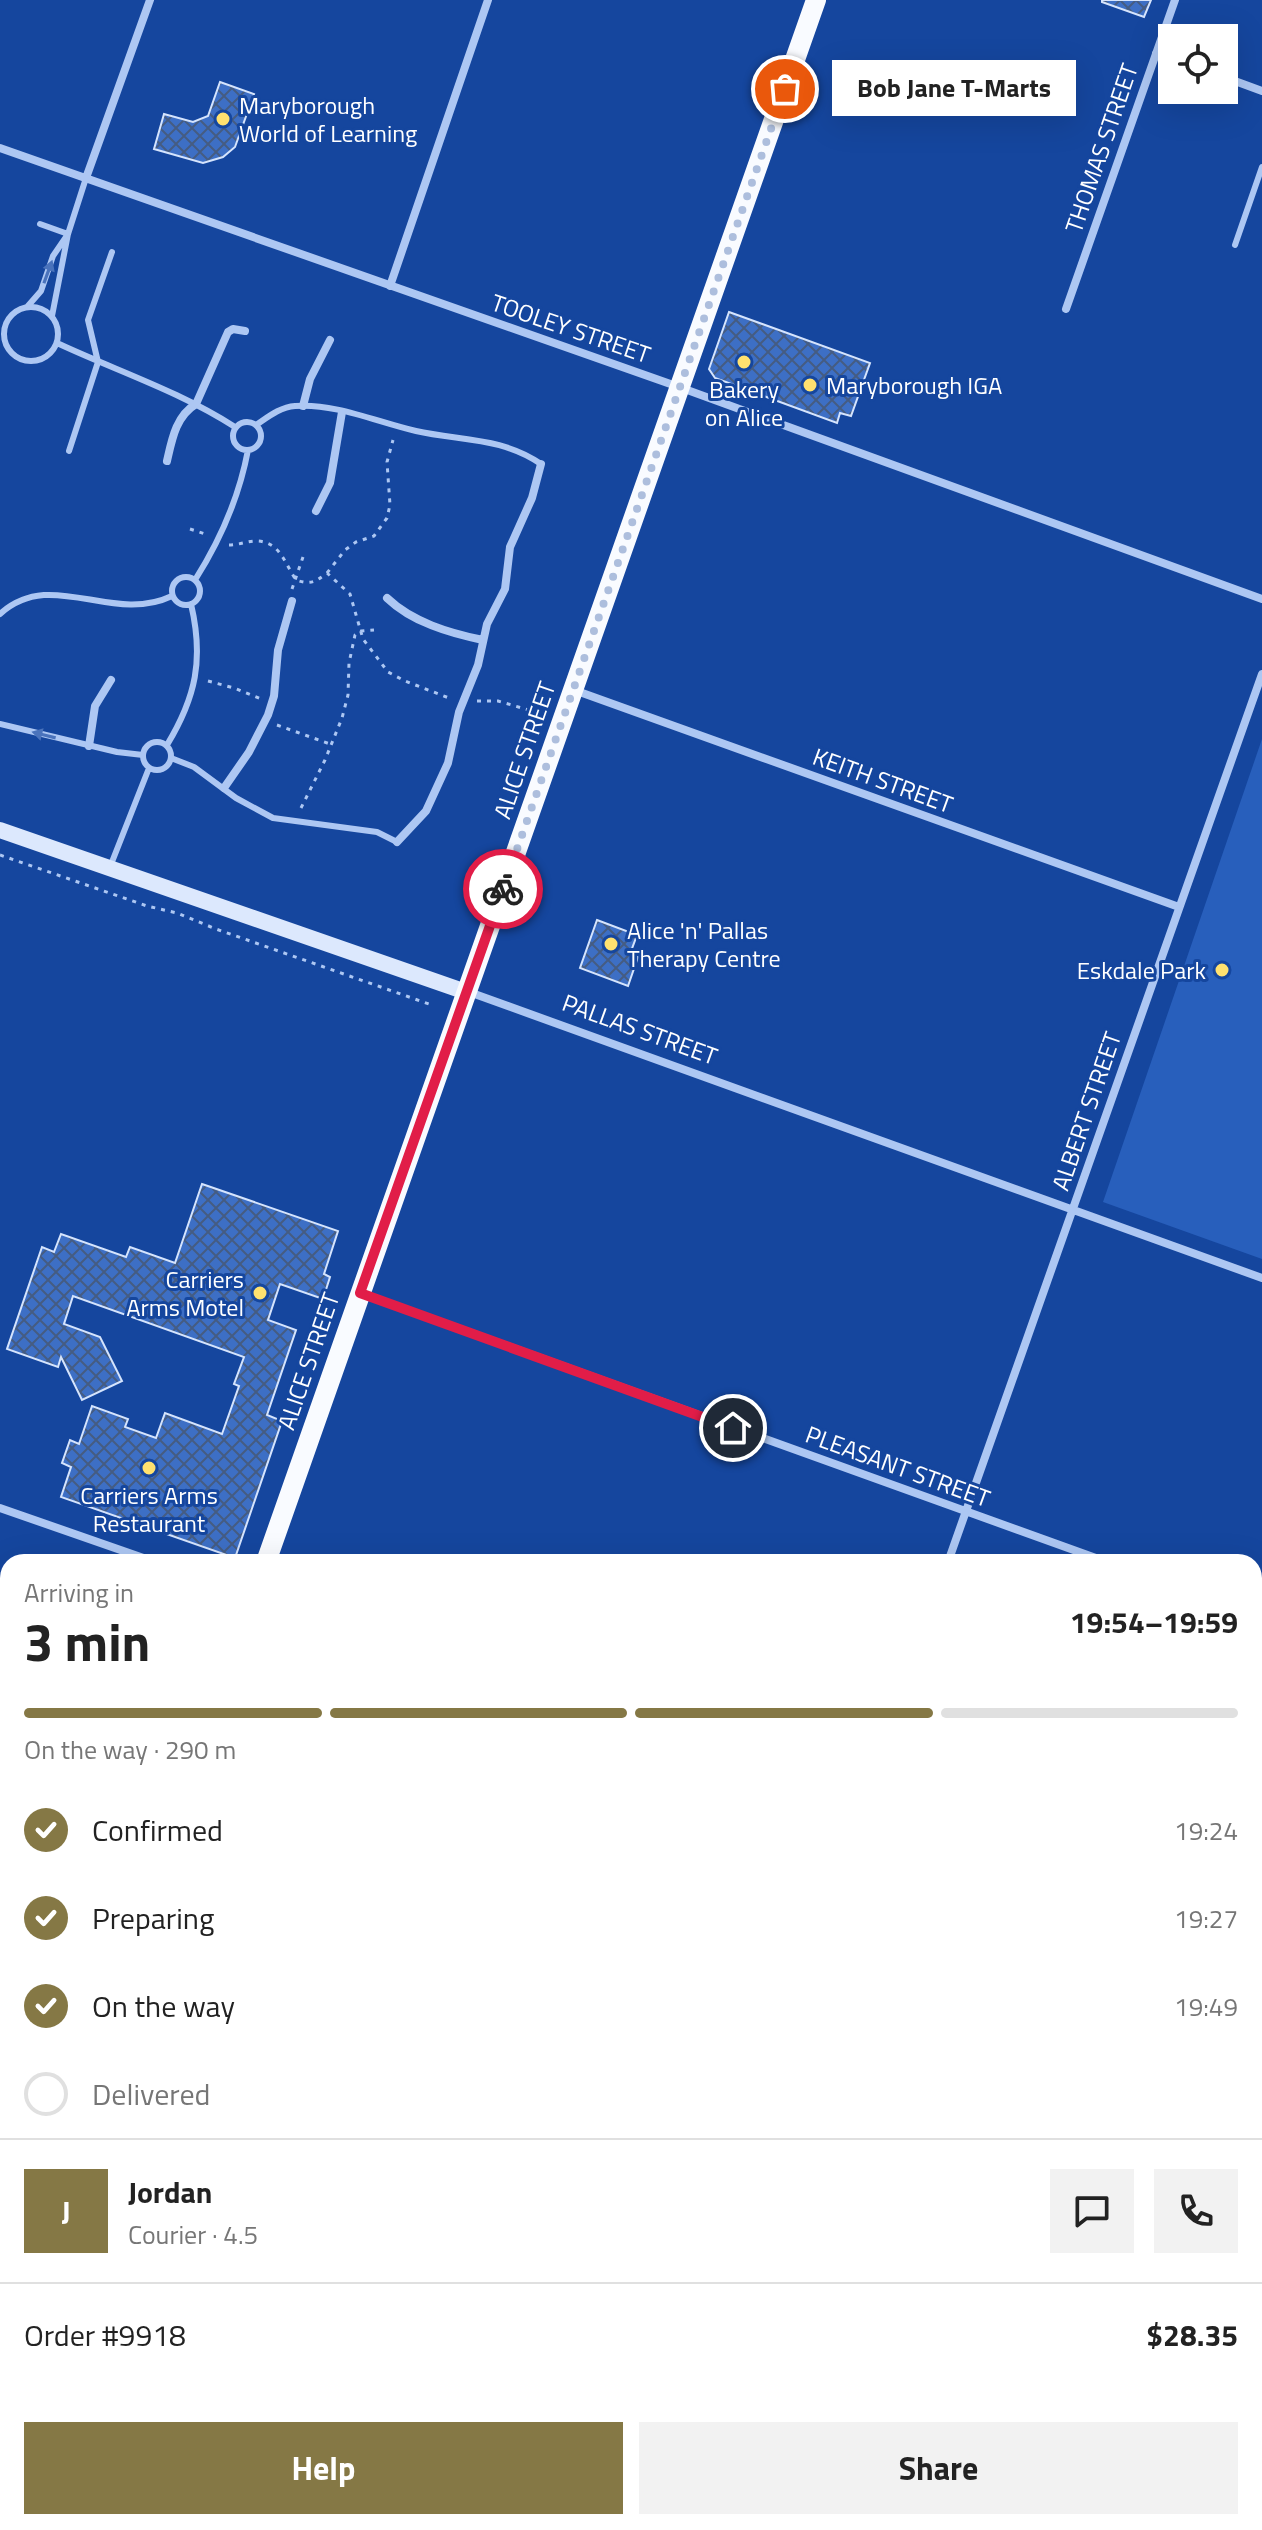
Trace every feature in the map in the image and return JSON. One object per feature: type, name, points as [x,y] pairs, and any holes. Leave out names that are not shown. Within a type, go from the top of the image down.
[{"type":"main road","name":"ALICE STREET","points":[[269,1554],[816,0]]},
{"type":"street","points":[[86,178],[150,0]]},
{"type":"street","points":[[390,286],[488,0]]},
{"type":"street","name":"THOMAS STREET","points":[[1066,309],[1175,0]]},
{"type":"street","points":[[1238,82],[1262,91]]},
{"type":"street","name":"TOOLEY STREET","points":[[0,148],[679,387],[1262,599]]},
{"type":"street","points":[[167,461],[176,426],[188,409],[196,404],[228,332],[233,329],[245,331]]},
{"type":"street","points":[[303,406],[310,379],[330,340]]},
{"type":"street","points":[[316,511],[330,483],[342,412]]},
{"type":"street","points":[[397,842],[426,811],[443,775],[463,701],[478,665],[487,624],[505,589],[510,547],[532,498],[541,464]]},
{"type":"street","points":[[387,598],[406,614],[462,636],[483,640]]},
{"type":"street","points":[[224,788],[254,744],[272,704],[278,650],[292,601]]},
{"type":"street","name":"ALBERT STREET","points":[[951,1554],[1262,674]]},
{"type":"street","points":[[89,746],[95,706],[111,680]]},
{"type":"street","name":"KEITH STREET","points":[[573,690],[1179,907]]},
{"type":"street","name":"PALLAS STREET","points":[[0,830],[466,992],[1262,1278]]},
{"type":"street","name":"PLEASANT STREET","points":[[360,1293],[1084,1554]]},
{"type":"street","points":[[0,1508],[132,1554]]},
{"type":"lane","points":[[1235,245],[1262,167]]},
{"type":"lane","points":[[52,316],[68,234],[86,178]]},
{"type":"lane","points":[[40,224],[68,234]]},
{"type":"lane","points":[[26,307],[36,307],[52,316],[57,324],[57,343],[47,357],[39,360],[22,360],[9,349],[3,323],[18,310],[34,302],[53,256],[68,234]]},
{"type":"lane","points":[[69,451],[98,362],[88,320],[112,252]]},
{"type":"lane","points":[[57,343],[154,382],[235,427]]},
{"type":"lane","points":[[256,425],[285,407],[303,406],[342,412],[425,433],[496,443],[523,452],[541,464]]},
{"type":"lane","points":[[195,580],[221,537],[233,507],[248,450],[260,443],[261,433],[256,425],[247,421],[235,427],[232,436],[235,445],[248,450]]},
{"type":"lane","points":[[186,576],[195,580],[200,593],[191,604],[182,605],[172,596],[172,587],[177,579],[186,576]]},
{"type":"lane","points":[[0,614],[21,599],[35,595],[78,597],[122,606],[158,603],[172,596]]},
{"type":"lane","points":[[171,758],[167,745],[188,704],[195,677],[198,644],[191,604]]},
{"type":"lane","points":[[0,724],[89,746],[143,755]]},
{"type":"lane","points":[[110,867],[147,780],[149,768],[143,755],[146,747],[154,742],[167,745]]},
{"type":"lane","points":[[171,758],[194,767],[253,809],[273,818],[377,832],[397,842]]},
{"type":"lane","points":[[149,768],[163,769],[171,758]]},
{"type":"path","points":[[228,544],[257,541],[266,544],[285,557],[295,578],[309,584],[327,573],[345,550],[374,536],[387,518],[390,505],[387,462],[395,427]]},
{"type":"path","points":[[190,529],[213,537]]},
{"type":"path","points":[[292,601],[295,578],[303,557]]},
{"type":"path","points":[[327,573],[350,594],[363,639],[388,672],[463,701],[498,701],[539,713]]},
{"type":"path","points":[[294,822],[321,768],[346,704],[355,635],[374,630]]},
{"type":"path","points":[[195,677],[234,688],[272,704]]},
{"type":"path","points":[[268,715],[283,729],[330,744]]},
{"type":"path","points":[[0,855],[147,906],[177,913],[429,1004]]},
{"type":"shaded area","name":"Eskdale Park","points":[[1262,739],[1262,1259],[1103,1202]]},
{"type":"building","points":[[1102,0],[1151,0],[1144,17]]},
{"type":"building","name":"Maryborough World of Learning","points":[[220,82],[254,94],[235,147],[223,157],[203,163],[154,149],[164,114],[193,122],[208,116]]},
{"type":"building","points":[[729,312],[870,363],[851,416],[840,413],[837,423],[715,378],[709,369]]},
{"type":"building","name":"Alice 'n' Pallas Therapy Centre","points":[[597,920],[637,935],[630,954],[638,957],[628,986],[580,968]]},
{"type":"building","points":[[202,1184],[338,1231],[324,1274],[330,1277],[323,1299],[280,1284],[268,1320],[296,1330],[267,1415],[282,1421],[236,1554],[224,1554],[61,1497],[71,1467],[62,1463],[70,1440],[79,1444],[92,1406],[128,1419],[125,1427],[156,1438],[165,1413],[222,1434],[239,1386],[234,1384],[244,1357],[73,1296],[64,1324],[100,1337],[122,1381],[82,1400],[61,1357],[58,1367],[7,1349],[42,1247],[54,1252],[61,1234],[126,1257],[130,1247],[175,1263]]},
{"type":"way so far","points":[[503,889],[785,89]]},
{"type":"place","name":"Bob Jane T-Marts","points":[[785,89]]},
{"type":"place","name":"Maryborough World of Learning","points":[[223,119]]},
{"type":"place","name":"Bakery on Alice","points":[[744,362]]},
{"type":"place","name":"Maryborough IGA","points":[[810,385]]},
{"type":"place","name":"Alice 'n' Pallas Therapy Centre","points":[[611,944]]},
{"type":"place","name":"Eskdale Park","points":[[1222,970]]},
{"type":"place","name":"Carriers Arms Motel","points":[[260,1293]]},
{"type":"place","name":"Carriers Arms Restaurant","points":[[149,1468]]},
{"type":"route","points":[[503,889],[360,1293],[733,1428]]}]
